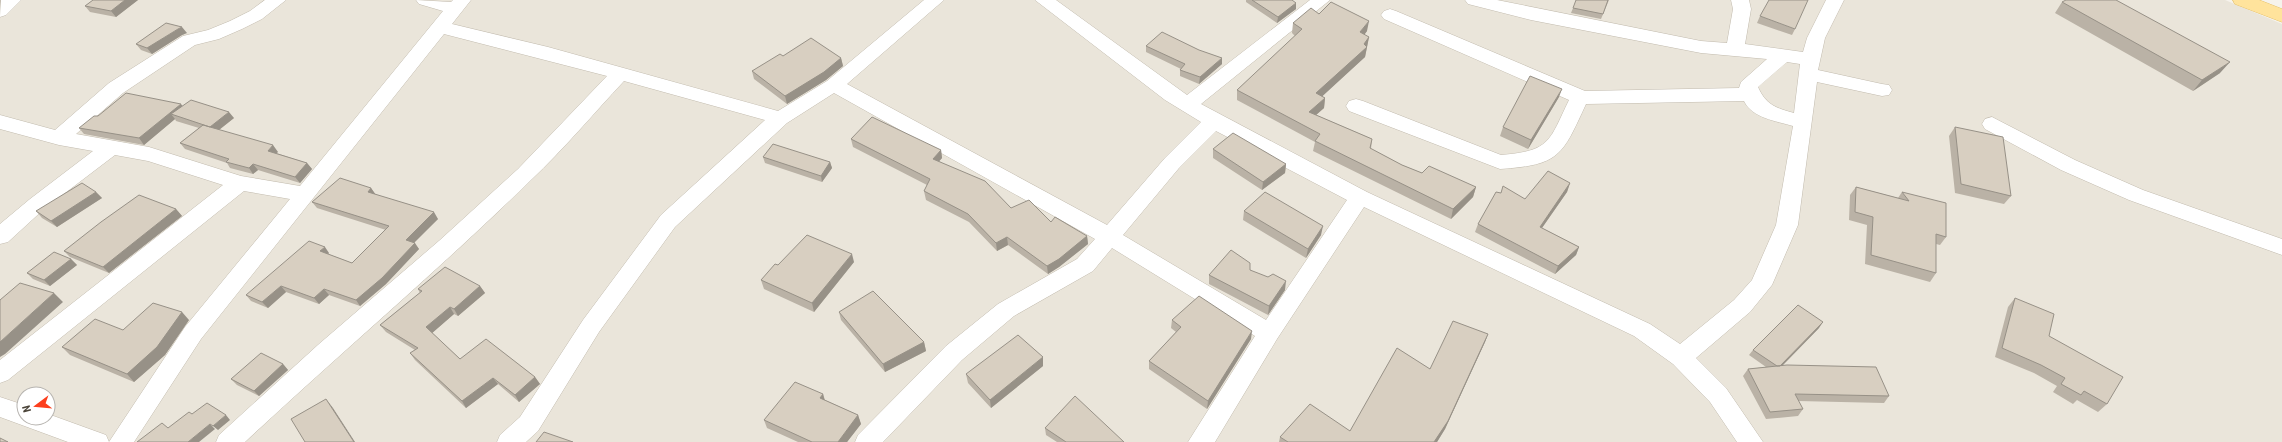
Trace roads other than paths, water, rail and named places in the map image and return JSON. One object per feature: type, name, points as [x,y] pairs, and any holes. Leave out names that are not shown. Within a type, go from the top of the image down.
[{"type":"main road","points":[[2242,0],[2282,16]]},
{"type":"main road","points":[[2265,0],[2282,7]]},
{"type":"street","points":[[0,11],[12,0]]},
{"type":"street","points":[[59,138],[116,88],[189,40],[213,35],[236,26],[277,0]]},
{"type":"street","points":[[425,0],[459,4]]},
{"type":"street","points":[[509,442],[529,424],[591,326],[668,222],[718,173],[780,118],[834,85],[935,0]]},
{"type":"street","points":[[1044,0],[1187,105],[1214,121],[1360,197],[1454,240],[1642,330],[1681,357],[1718,395],[1751,442]]},
{"type":"street","points":[[1187,105],[1321,0]]},
{"type":"street","points":[[1474,0],[1531,14],[1701,47],[1783,55],[1809,66],[1882,90]]},
{"type":"street","points":[[1735,50],[1742,9],[1740,0]]},
{"type":"street","points":[[1681,357],[1742,306],[1761,285],[1786,225],[1803,122],[1809,66],[1816,38],[1835,0]]},
{"type":"street","points":[[121,442],[193,333],[304,194],[354,136],[439,27],[459,4]]},
{"type":"street","points":[[1390,15],[1583,98],[1752,94]]},
{"type":"street","points":[[439,27],[548,53],[780,118]]},
{"type":"street","points":[[1783,55],[1748,86],[1755,103],[1771,114],[1803,122]]},
{"type":"street","points":[[228,442],[328,351],[448,246],[525,174],[620,74]]},
{"type":"street","points":[[834,85],[1110,237],[1269,333]]},
{"type":"street","points":[[1356,106],[1500,162],[1526,160],[1545,154],[1559,141],[1579,99],[1583,98]]},
{"type":"street","points":[[867,442],[954,353],[1006,310],[1085,265],[1172,163],[1214,121]]},
{"type":"street","points":[[0,122],[59,138],[149,154],[240,183],[304,194]]},
{"type":"street","points":[[1992,124],[2068,165],[2136,195],[2282,247]]},
{"type":"street","points":[[0,236],[37,204],[111,148]]},
{"type":"street","points":[[0,373],[240,183]]},
{"type":"street","points":[[1200,442],[1269,333],[1360,197]]},
{"type":"street","points":[[0,406],[16,412]]},
{"type":"street","points":[[53,426],[97,442]]}]
